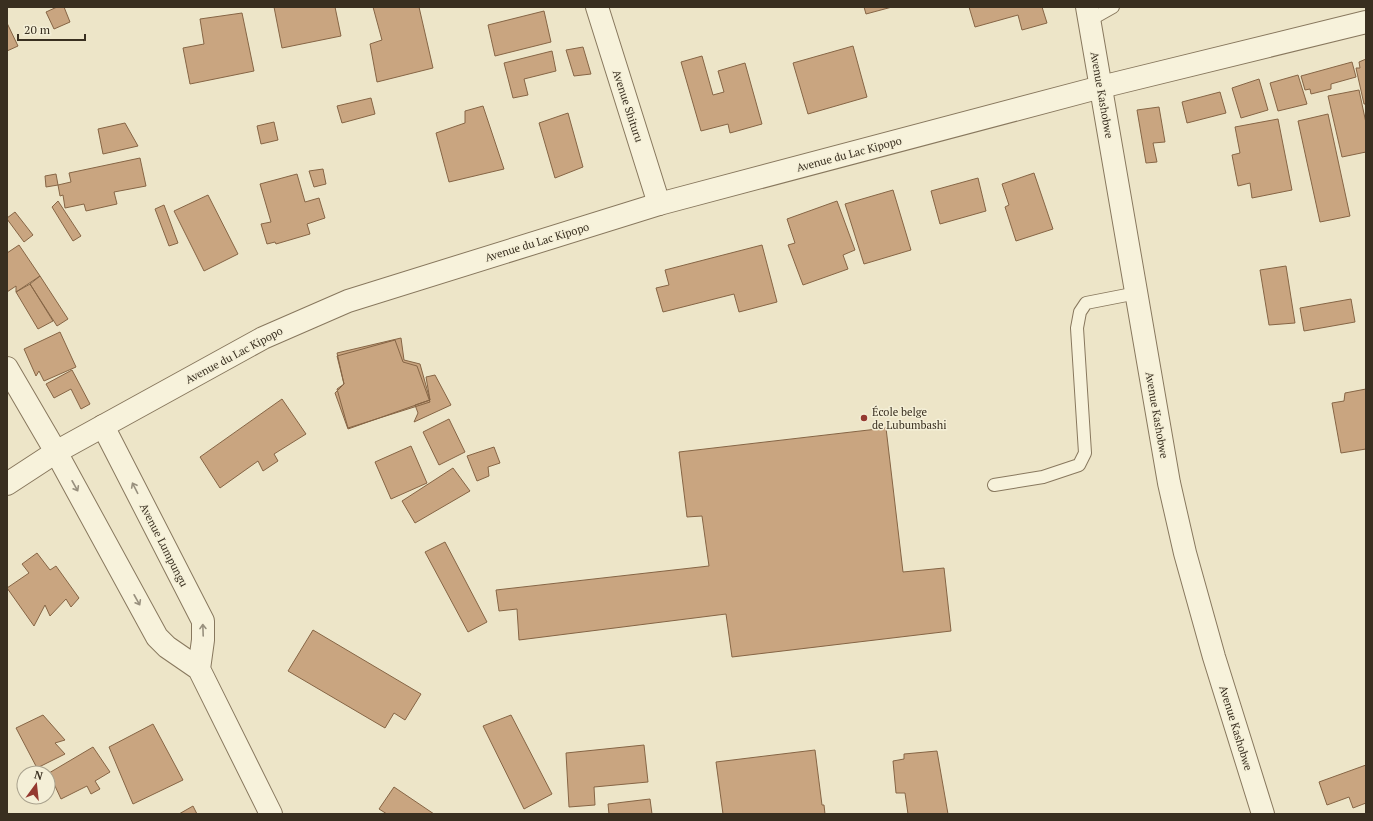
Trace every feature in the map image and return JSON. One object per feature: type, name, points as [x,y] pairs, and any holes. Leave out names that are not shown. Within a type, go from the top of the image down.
[{"type":"street","name":"Avenue Shituru","points":[[597,7],[659,204]]},
{"type":"street","name":"Avenue Kashobwe","points":[[1088,14],[1169,483],[1214,657],[1263,814]]},
{"type":"street","name":"Avenue du Lac Kipopo","points":[[7,484],[56,452],[263,338],[348,301],[659,204],[1101,87],[1366,22]]},
{"type":"street","points":[[7,368],[56,452],[157,637],[167,647],[198,669],[270,814]]},
{"type":"street","name":"Avenue Lumpungu","points":[[103,426],[202,621],[203,640],[198,669]]},
{"type":"lane","points":[[1088,14],[1113,7]]},
{"type":"lane","points":[[994,485],[1043,477],[1079,465],[1085,453],[1077,328],[1080,312],[1086,303],[1136,293]]},
{"type":"building","points":[[57,7],[64,7],[70,22],[54,29],[46,12]]},
{"type":"building","points":[[274,7],[335,7],[341,36],[282,48]]},
{"type":"building","points":[[373,7],[419,7],[433,68],[377,82],[370,44],[382,40]]},
{"type":"building","points":[[864,7],[892,7],[866,14]]},
{"type":"building","points":[[969,7],[1042,7],[1047,23],[1022,30],[1018,15],[975,27]]},
{"type":"building","points":[[544,11],[551,42],[495,56],[488,25]]},
{"type":"building","points":[[242,13],[254,71],[190,84],[183,48],[204,44],[200,19]]},
{"type":"building","points":[[7,23],[18,46],[7,51]]},
{"type":"building","points":[[853,46],[867,97],[808,114],[793,63]]},
{"type":"building","points":[[583,47],[591,74],[574,76],[566,50]]},
{"type":"building","points":[[552,51],[556,71],[524,79],[528,95],[513,98],[504,63]]},
{"type":"building","points":[[702,56],[713,95],[724,92],[718,71],[745,63],[762,124],[730,133],[728,124],[701,131],[681,62]]},
{"type":"building","points":[[1366,59],[1366,104],[1364,104],[1356,68],[1360,68],[1359,62]]},
{"type":"building","points":[[1352,62],[1356,77],[1331,84],[1331,89],[1311,94],[1310,89],[1305,90],[1301,76]]},
{"type":"building","points":[[1298,75],[1307,104],[1278,111],[1270,83]]},
{"type":"building","points":[[1259,79],[1268,110],[1241,118],[1232,88]]},
{"type":"building","points":[[1359,90],[1366,123],[1366,152],[1342,157],[1328,96]]},
{"type":"building","points":[[1220,92],[1226,113],[1187,123],[1182,102]]},
{"type":"building","points":[[371,98],[375,114],[342,123],[337,106]]},
{"type":"building","points":[[483,106],[504,169],[449,182],[436,133],[465,123],[465,111]]},
{"type":"building","points":[[1159,107],[1165,142],[1153,143],[1157,162],[1146,163],[1137,110]]},
{"type":"building","points":[[568,113],[583,167],[555,178],[539,123]]},
{"type":"building","points":[[1328,114],[1350,216],[1320,222],[1298,121]]},
{"type":"building","points":[[1278,119],[1292,190],[1252,198],[1250,183],[1238,186],[1232,155],[1240,153],[1235,127]]},
{"type":"building","points":[[274,122],[278,140],[261,144],[257,126]]},
{"type":"building","points":[[125,123],[138,146],[103,154],[98,129]]},
{"type":"building","points":[[140,158],[146,186],[114,192],[117,204],[86,211],[84,204],[65,208],[63,195],[60,196],[58,185],[71,182],[69,173]]},
{"type":"building","points":[[323,169],[326,184],[314,187],[309,171]]},
{"type":"building","points":[[1034,173],[1053,229],[1016,241],[1005,207],[1009,205],[1002,184]]},
{"type":"building","points":[[56,174],[58,185],[46,187],[45,176]]},
{"type":"building","points":[[297,174],[305,202],[319,198],[325,218],[307,224],[310,234],[276,244],[275,242],[267,244],[261,224],[271,222],[260,184]]},
{"type":"building","points":[[978,178],[986,211],[940,224],[931,191]]},
{"type":"building","points":[[893,190],[911,250],[864,264],[845,204]]},
{"type":"building","points":[[208,195],[238,254],[204,271],[174,211]]},
{"type":"building","points":[[58,201],[81,236],[73,241],[52,207]]},
{"type":"building","points":[[837,201],[855,250],[843,255],[848,269],[803,285],[788,245],[795,243],[787,219]]},
{"type":"building","points":[[164,205],[178,243],[169,246],[155,209]]},
{"type":"building","points":[[15,212],[33,235],[24,242],[7,219]]},
{"type":"building","points":[[19,245],[40,276],[16,292],[16,286],[7,292],[7,253]]},
{"type":"building","points":[[762,245],[777,302],[739,312],[734,294],[663,312],[656,288],[669,285],[665,270]]},
{"type":"building","points":[[1286,266],[1295,323],[1269,325],[1260,270]]},
{"type":"building","points":[[40,276],[68,319],[57,326],[30,284]]},
{"type":"building","points":[[30,284],[53,321],[38,329],[16,292]]},
{"type":"building","points":[[1351,299],[1355,322],[1304,331],[1300,308]]},
{"type":"building","points":[[60,332],[76,367],[44,381],[39,371],[36,376],[24,349]]},
{"type":"building","points":[[401,338],[404,360],[420,364],[430,400],[348,429],[335,393],[344,384],[337,353]]},
{"type":"building","points":[[395,340],[403,362],[417,366],[430,402],[348,428],[337,389],[344,384],[337,356]]},
{"type":"building","points":[[72,370],[90,404],[81,409],[71,389],[54,398],[46,384]]},
{"type":"building","points":[[435,375],[451,405],[414,422],[418,413],[415,405],[430,400],[426,377]]},
{"type":"building","points":[[1366,389],[1366,449],[1341,453],[1332,403],[1344,401],[1345,393]]},
{"type":"building","points":[[282,399],[306,434],[274,454],[278,461],[263,471],[258,461],[220,488],[200,457]]},
{"type":"building","points":[[449,419],[465,452],[439,465],[423,432]]},
{"type":"building","points":[[886,428],[903,572],[944,568],[951,631],[732,657],[726,614],[519,640],[517,609],[499,611],[496,590],[709,566],[702,516],[687,517],[679,452]]},
{"type":"building","points":[[411,446],[427,483],[391,499],[375,462]]},
{"type":"building","points":[[494,447],[500,463],[488,467],[489,476],[477,481],[467,456]]},
{"type":"building","points":[[453,468],[470,491],[415,523],[402,501]]},
{"type":"building","points":[[445,542],[487,622],[468,632],[425,552]]},
{"type":"building","points":[[37,553],[50,570],[56,566],[79,598],[71,607],[66,599],[50,616],[45,605],[34,626],[7,588],[29,573],[22,564]]},
{"type":"building","points":[[313,630],[421,694],[405,720],[394,713],[385,728],[288,671]]},
{"type":"building","points":[[43,715],[65,740],[55,743],[65,754],[43,765],[35,765],[16,728]]},
{"type":"building","points":[[511,715],[552,794],[524,809],[483,726]]},
{"type":"building","points":[[153,724],[183,780],[133,804],[109,747]]},
{"type":"building","points":[[644,745],[648,782],[594,787],[595,805],[569,807],[566,753]]},
{"type":"building","points":[[93,747],[110,772],[95,781],[100,789],[91,794],[87,786],[61,799],[56,788],[56,769]]},
{"type":"building","points":[[815,750],[822,805],[824,805],[825,814],[723,814],[716,762]]},
{"type":"building","points":[[937,751],[948,814],[908,814],[905,793],[896,793],[893,761],[904,759],[904,754]]},
{"type":"building","points":[[1366,765],[1366,803],[1353,808],[1349,797],[1327,805],[1319,782]]},
{"type":"building","points":[[394,787],[434,814],[387,814],[379,809]]},
{"type":"building","points":[[650,799],[652,814],[609,814],[608,804]]},
{"type":"building","points":[[193,806],[197,814],[179,814]]},
{"type":"place","name":"École belge de Lubumbashi","points":[[864,418]]}]
